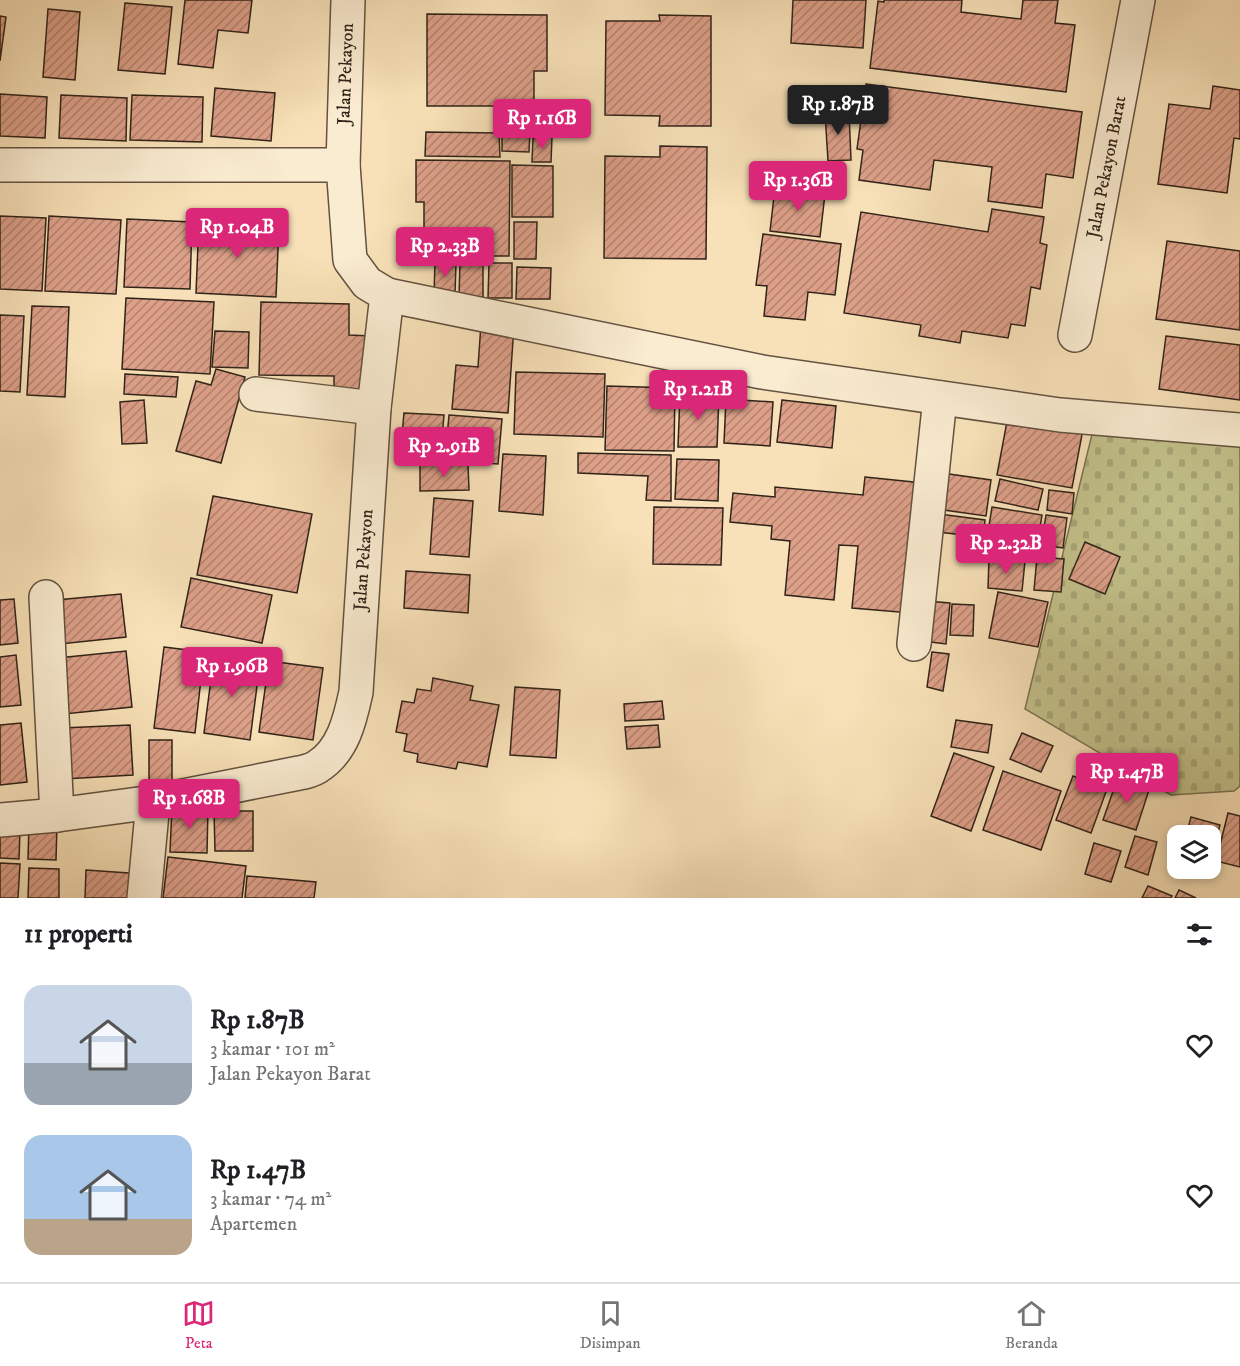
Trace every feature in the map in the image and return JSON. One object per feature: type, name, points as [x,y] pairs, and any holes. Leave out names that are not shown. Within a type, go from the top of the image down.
[{"type":"street","name":"Jalan Pekayon","points":[[0,820],[153,802],[299,773],[317,768],[333,753],[343,736],[350,719],[356,692],[374,408],[387,295],[368,283],[350,260],[343,165],[348,0]]},
{"type":"street","name":"Jalan Pekayon Barat","points":[[1075,335],[1138,0]]},
{"type":"street","points":[[0,165],[343,165]]},
{"type":"street","points":[[387,295],[762,372],[1060,415],[1240,430]]},
{"type":"street","points":[[256,394],[374,408]]},
{"type":"street","points":[[915,644],[940,398]]},
{"type":"street","points":[[46,597],[57,815]]},
{"type":"street","points":[[144,898],[153,802]]},
{"type":"green space","points":[[1094,426],[1240,442],[1240,786],[1234,791],[1171,795],[1025,709]]},
{"type":"building","points":[[185,0],[252,0],[248,33],[218,30],[213,68],[178,64]]},
{"type":"building","points":[[793,0],[866,0],[863,48],[791,43]]},
{"type":"building","points":[[884,0],[962,0],[961,12],[1021,19],[1023,0],[1058,0],[1055,23],[1075,25],[1066,92],[870,68],[878,1],[884,2]]},
{"type":"building","points":[[125,3],[172,7],[165,74],[118,70]]},
{"type":"building","points":[[48,9],[80,12],[75,80],[43,77]]},
{"type":"building","points":[[427,14],[547,15],[547,71],[534,71],[534,106],[427,106]]},
{"type":"building","points":[[659,15],[711,16],[711,126],[659,126],[660,116],[605,115],[606,21],[660,21]]},
{"type":"building","points":[[0,16],[6,17],[0,61]]},
{"type":"building","points":[[866,84],[1082,112],[1073,178],[1046,174],[1042,208],[988,201],[992,167],[934,160],[930,190],[859,180],[863,150],[857,149]]},
{"type":"building","points":[[1213,86],[1240,90],[1240,139],[1234,138],[1227,193],[1158,184],[1169,104],[1210,109]]},
{"type":"building","points":[[215,88],[275,93],[271,141],[211,136]]},
{"type":"building","points":[[0,94],[47,97],[45,138],[0,136]]},
{"type":"building","points":[[61,95],[127,98],[126,141],[59,138]]},
{"type":"building","points":[[132,95],[203,97],[202,142],[130,140]]},
{"type":"building","points":[[849,112],[851,160],[828,161],[825,113]]},
{"type":"building","points":[[502,129],[530,130],[529,152],[502,151]]},
{"type":"building","points":[[426,132],[499,133],[500,157],[425,156]]},
{"type":"building","points":[[552,137],[551,162],[532,162],[533,138]]},
{"type":"building","points":[[660,146],[707,147],[706,259],[604,258],[605,156],[660,157]]},
{"type":"building","points":[[416,160],[510,161],[509,256],[429,256],[429,230],[424,230],[424,202],[416,202]]},
{"type":"building","points":[[512,165],[553,166],[553,217],[512,217]]},
{"type":"building","points":[[775,188],[825,194],[820,237],[770,231]]},
{"type":"building","points":[[992,209],[1044,217],[1040,243],[1047,245],[1040,289],[1031,287],[1025,326],[1011,324],[1008,338],[962,331],[960,343],[919,336],[921,325],[844,313],[861,212],[988,232]]},
{"type":"building","points":[[0,216],[46,218],[42,291],[0,289]]},
{"type":"building","points":[[49,216],[121,220],[116,294],[45,291]]},
{"type":"building","points":[[127,219],[192,222],[190,289],[124,287]]},
{"type":"building","points":[[199,221],[279,225],[276,297],[196,293]]},
{"type":"building","points":[[514,222],[537,222],[536,259],[514,259]]},
{"type":"building","points":[[763,234],[841,244],[835,295],[808,292],[805,320],[764,316],[767,286],[756,285]]},
{"type":"building","points":[[1167,241],[1240,251],[1240,330],[1156,319]]},
{"type":"building","points":[[435,262],[456,262],[455,294],[434,294]]},
{"type":"building","points":[[489,263],[512,263],[512,298],[488,298]]},
{"type":"building","points":[[460,264],[483,264],[483,297],[459,296]]},
{"type":"building","points":[[517,267],[551,268],[550,299],[516,299]]},
{"type":"building","points":[[126,298],[214,302],[210,374],[122,369]]},
{"type":"building","points":[[261,302],[349,304],[349,335],[371,336],[370,390],[334,389],[334,376],[259,375]]},
{"type":"building","points":[[32,306],[69,307],[65,397],[27,395]]},
{"type":"building","points":[[0,315],[24,316],[20,392],[0,391]]},
{"type":"building","points":[[481,324],[514,326],[508,413],[452,409],[456,365],[478,367]]},
{"type":"building","points":[[215,331],[249,332],[248,368],[212,367]]},
{"type":"building","points":[[1166,336],[1240,345],[1240,400],[1159,389]]},
{"type":"building","points":[[216,369],[245,377],[221,463],[176,451],[196,381],[211,385]]},
{"type":"building","points":[[516,372],[605,374],[603,437],[514,434]]},
{"type":"building","points":[[125,374],[178,377],[176,397],[124,394]]},
{"type":"building","points":[[607,386],[675,388],[674,451],[605,450]]},
{"type":"building","points":[[680,394],[719,395],[717,447],[678,447]]},
{"type":"building","points":[[726,399],[773,402],[770,446],[724,443]]},
{"type":"building","points":[[144,400],[147,443],[122,444],[120,402]]},
{"type":"building","points":[[782,400],[836,406],[832,448],[777,442]]},
{"type":"building","points":[[404,413],[444,415],[441,448],[401,445]]},
{"type":"building","points":[[449,415],[502,419],[498,464],[445,460]]},
{"type":"building","points":[[1008,416],[1083,429],[1072,488],[997,475]]},
{"type":"building","points":[[578,453],[671,455],[671,501],[646,500],[648,476],[578,473]]},
{"type":"building","points":[[503,454],[546,456],[543,515],[499,511]]},
{"type":"building","points":[[677,459],[719,460],[718,501],[675,499]]},
{"type":"building","points":[[468,464],[469,490],[420,491],[420,465]]},
{"type":"building","points":[[942,473],[991,480],[986,516],[937,509]]},
{"type":"building","points":[[865,477],[923,483],[911,613],[852,608],[858,546],[839,545],[834,600],[785,595],[790,541],[771,539],[772,526],[730,522],[733,493],[775,497],[775,487],[863,495]]},
{"type":"building","points":[[1000,479],[1043,489],[1038,510],[995,501]]},
{"type":"building","points":[[1049,490],[1074,493],[1072,514],[1047,510]]},
{"type":"building","points":[[213,496],[312,514],[297,593],[197,575]]},
{"type":"building","points":[[434,498],[473,501],[469,557],[430,554]]},
{"type":"building","points":[[654,507],[723,508],[721,565],[653,564]]},
{"type":"building","points":[[992,507],[1042,515],[1036,553],[986,545]]},
{"type":"building","points":[[939,514],[985,520],[983,537],[937,532]]},
{"type":"building","points":[[1046,515],[1067,518],[1063,548],[1041,545]]},
{"type":"building","points":[[1085,542],[1120,557],[1105,594],[1069,579]]},
{"type":"building","points":[[1037,557],[1064,559],[1061,592],[1034,590]]},
{"type":"building","points":[[989,559],[1025,561],[1022,591],[988,588]]},
{"type":"building","points":[[406,571],[470,575],[468,613],[404,608]]},
{"type":"building","points":[[191,578],[272,595],[262,643],[181,627]]},
{"type":"building","points":[[998,592],[1048,602],[1038,647],[989,638]]},
{"type":"building","points":[[121,594],[126,637],[60,644],[56,600]]},
{"type":"building","points":[[14,599],[18,643],[0,645],[0,600]]},
{"type":"building","points":[[926,601],[950,603],[946,644],[923,641]]},
{"type":"building","points":[[952,604],[974,605],[973,636],[950,635]]},
{"type":"building","points":[[164,647],[204,652],[195,733],[154,728]]},
{"type":"building","points":[[126,651],[132,707],[64,714],[58,658]]},
{"type":"building","points":[[932,652],[949,654],[943,691],[927,687]]},
{"type":"building","points":[[16,655],[21,705],[0,707],[0,657]]},
{"type":"building","points":[[214,656],[260,663],[250,740],[204,733]]},
{"type":"building","points":[[269,661],[323,668],[313,740],[259,732]]},
{"type":"building","points":[[433,678],[473,686],[470,700],[499,705],[487,767],[458,762],[456,769],[417,762],[418,754],[404,751],[407,734],[396,732],[402,701],[414,703],[417,689],[431,691]]},
{"type":"building","points":[[515,687],[560,690],[556,758],[510,755]]},
{"type":"building","points":[[662,701],[664,719],[625,721],[624,704]]},
{"type":"building","points":[[956,720],[992,725],[988,753],[951,747]]},
{"type":"building","points":[[21,723],[27,782],[0,785],[0,725]]},
{"type":"building","points":[[130,725],[133,775],[64,779],[62,728]]},
{"type":"building","points":[[658,725],[660,747],[627,749],[625,727]]},
{"type":"building","points":[[1022,733],[1053,746],[1041,772],[1010,759]]},
{"type":"building","points":[[149,740],[172,740],[172,780],[149,780]]},
{"type":"building","points":[[954,753],[994,767],[971,831],[931,816]]},
{"type":"building","points":[[1003,771],[1061,791],[1041,850],[983,830]]},
{"type":"building","points":[[1073,776],[1107,789],[1091,833],[1056,820]]},
{"type":"building","points":[[1118,777],[1150,787],[1136,830],[1103,820]]},
{"type":"building","points":[[172,807],[208,808],[207,853],[170,852]]},
{"type":"building","points":[[214,811],[253,811],[253,851],[215,851]]},
{"type":"building","points":[[1228,813],[1240,816],[1240,867],[1221,862],[1221,841]]},
{"type":"building","points":[[1191,817],[1220,825],[1189,825]]},
{"type":"building","points":[[29,823],[57,824],[56,860],[28,859]]},
{"type":"building","points":[[0,829],[20,830],[19,859],[0,858]]},
{"type":"building","points":[[1135,836],[1157,842],[1148,875],[1125,867]]},
{"type":"building","points":[[1094,843],[1121,851],[1111,882],[1085,874]]},
{"type":"building","points":[[168,857],[246,866],[242,898],[163,898]]},
{"type":"building","points":[[0,863],[20,864],[18,898],[0,898]]},
{"type":"building","points":[[29,868],[59,869],[59,898],[28,898]]},
{"type":"building","points":[[86,870],[143,874],[141,898],[85,898]]},
{"type":"building","points":[[247,876],[316,882],[314,898],[245,898]]},
{"type":"building","points":[[1148,886],[1172,896],[1171,898],[1142,898]]},
{"type":"building","points":[[1179,890],[1196,898],[1175,898]]}]
